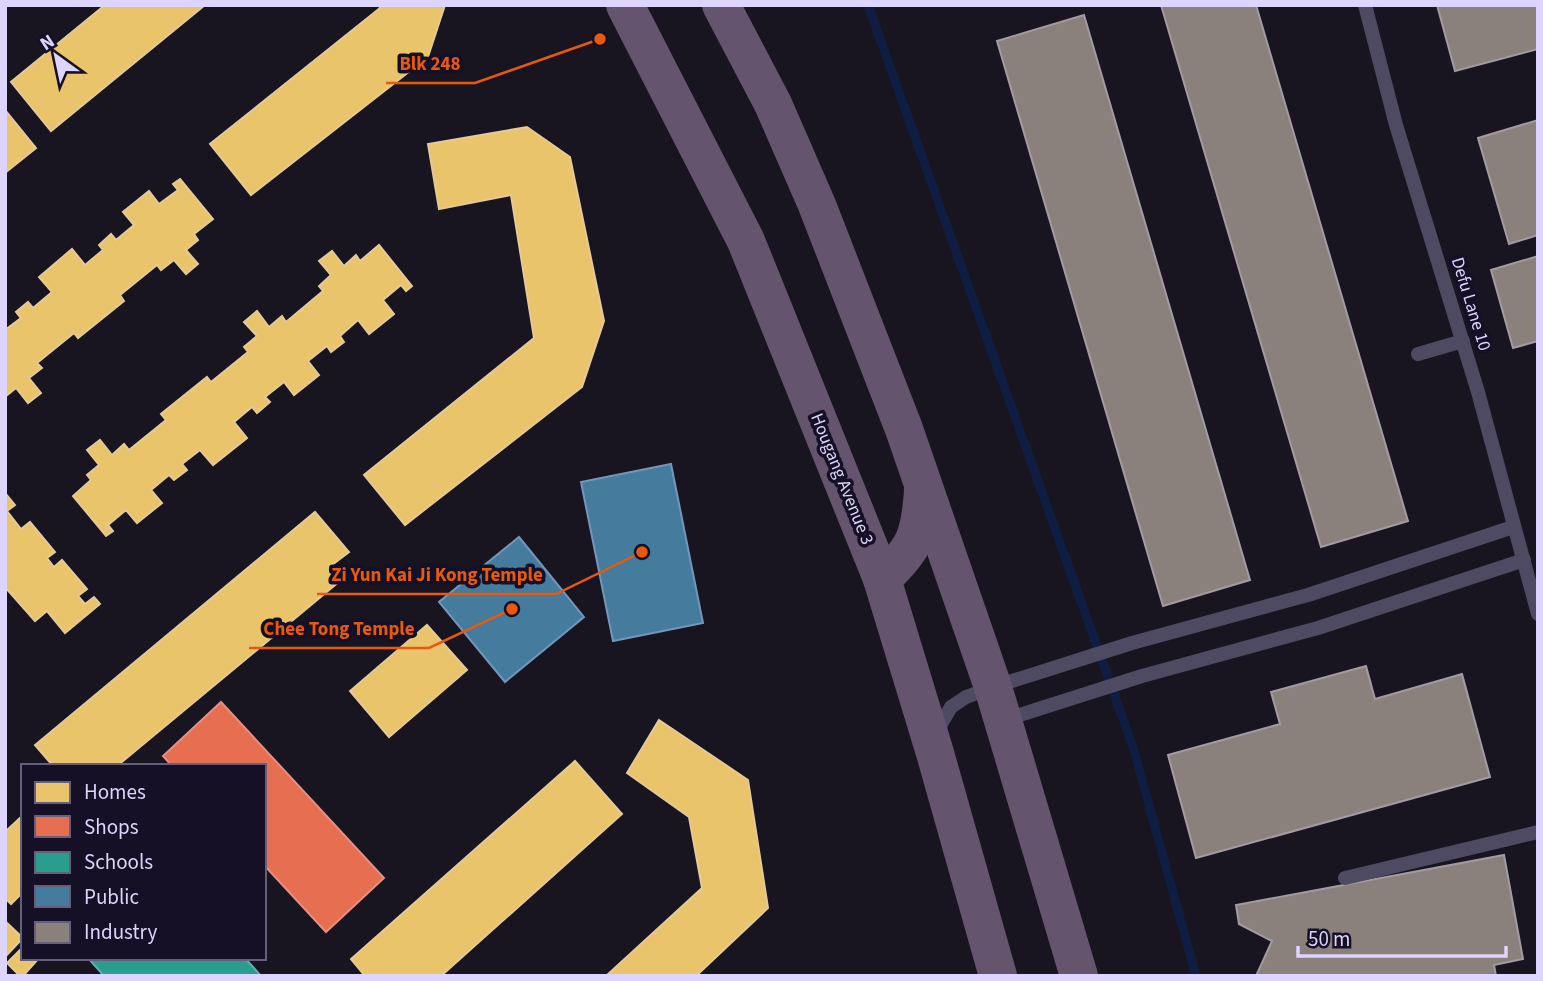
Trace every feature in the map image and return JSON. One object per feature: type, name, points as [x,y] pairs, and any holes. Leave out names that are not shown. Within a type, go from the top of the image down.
[{"type":"highway","name":"Hougang Avenue 3","points":[[625,5],[746,241],[882,579],[935,752],[998,976]]},
{"type":"highway","points":[[721,5],[773,104],[817,205],[923,485],[997,704],[1079,976]]},
{"type":"highway","points":[[882,579],[899,564],[912,547],[921,521],[923,485]]},
{"type":"lane","name":"Defu Lane 10","points":[[1365,5],[1396,125],[1478,392],[1538,614]]},
{"type":"lane","points":[[1418,354],[1463,341]]},
{"type":"lane","points":[[997,704],[1079,660],[1308,595],[1513,527]]},
{"type":"lane","points":[[935,752],[941,724],[951,707],[966,697],[997,704],[1090,693],[1318,628],[1524,560]]},
{"type":"lane","points":[[1345,878],[1538,832]]},
{"type":"building: Homes","points":[[105,5],[205,5],[51,131],[11,82]]},
{"type":"building: Homes","points":[[379,5],[445,5],[428,57],[251,195],[210,144],[380,8]]},
{"type":"building: Homes","points":[[5,110],[36,148],[5,173]]},
{"type":"building: Homes","points":[[527,127],[570,157],[604,321],[582,387],[405,525],[364,475],[534,338],[511,195],[439,209],[428,144]]},
{"type":"building: Homes","points":[[180,179],[213,219],[194,234],[198,240],[186,250],[198,264],[186,274],[174,260],[161,270],[157,265],[120,295],[124,301],[78,338],[74,333],[37,363],[42,368],[29,378],[41,393],[28,403],[16,388],[5,397],[5,330],[21,318],[16,312],[28,302],[33,308],[52,292],[39,277],[72,249],[85,265],[103,250],[99,245],[111,234],[116,240],[134,225],[123,212],[149,191],[159,204],[178,190],[173,184]]},
{"type":"building: Homes","points":[[379,245],[412,286],[406,291],[401,285],[383,300],[394,314],[369,334],[358,320],[340,336],[344,342],[331,352],[327,346],[308,361],[319,375],[294,395],[284,382],[265,397],[270,402],[257,413],[252,407],[234,422],[247,438],[213,465],[200,450],[182,464],[187,470],[174,480],[169,475],[151,490],[162,503],[137,523],[126,510],[108,525],[113,531],[106,536],[73,496],[91,480],[87,475],[99,465],[87,450],[100,440],[112,455],[124,444],[129,450],[166,420],[161,414],[207,377],[211,382],[248,352],[244,347],[257,336],[244,322],[257,311],[269,327],[282,316],[286,322],[323,291],[319,286],[331,275],[319,261],[332,251],[344,266],[356,255],[360,261]]},
{"type":"building: Homes","points":[[5,493],[15,505],[7,511],[21,529],[30,522],[55,552],[47,558],[54,567],[62,560],[87,589],[78,596],[85,604],[94,597],[100,604],[65,633],[47,611],[35,621],[5,587]]},
{"type":"building: Homes","points":[[315,512],[349,552],[328,568],[340,581],[119,764],[51,764],[35,745]]},
{"type":"building: Homes","points":[[427,625],[467,670],[389,737],[350,691]]},
{"type":"building: Homes","points":[[659,720],[748,780],[768,908],[696,976],[606,976],[702,888],[689,817],[627,773]]},
{"type":"building: Homes","points":[[575,761],[622,814],[441,976],[365,976],[351,959]]},
{"type":"building: Homes","points":[[21,817],[21,894],[11,904],[5,898],[5,832]]},
{"type":"building: Homes","points":[[5,921],[21,936],[21,940],[5,957]]},
{"type":"building: Homes","points":[[21,949],[21,960],[37,960],[23,976],[7,963]]},
{"type":"building: Shops","points":[[221,702],[384,878],[326,932],[266,867],[266,764],[170,764],[163,756]]},
{"type":"building: Schools","points":[[90,960],[247,960],[261,976],[104,976]]},
{"type":"building: Public","points":[[671,464],[703,623],[613,641],[581,482]]},
{"type":"building: Public","points":[[519,537],[584,617],[505,682],[439,602]]},
{"type":"building: Industry","points":[[1161,5],[1256,5],[1408,521],[1321,547]]},
{"type":"building: Industry","points":[[1437,5],[1538,5],[1538,49],[1455,71]]},
{"type":"building: Industry","points":[[1084,15],[1250,580],[1163,606],[997,41]]},
{"type":"building: Industry","points":[[1538,120],[1538,235],[1509,244],[1478,138]]},
{"type":"building: Industry","points":[[1538,256],[1538,341],[1513,348],[1491,270]]},
{"type":"building: Industry","points":[[1366,666],[1375,699],[1462,674],[1490,777],[1196,858],[1168,755],[1280,724],[1271,692]]},
{"type":"building: Industry","points":[[1504,855],[1523,959],[1494,965],[1496,976],[1256,976],[1272,941],[1239,924],[1236,905]]},
{"type":"waterway","points":[[868,5],[1133,747],[1196,976]]},
{"type":"place","name":"Blk 248","points":[[600,39]]},
{"type":"place","name":"Zi Yun Kai Ji Kong Temple","points":[[642,552]]},
{"type":"place","name":"Chee Tong Temple","points":[[512,609]]}]
